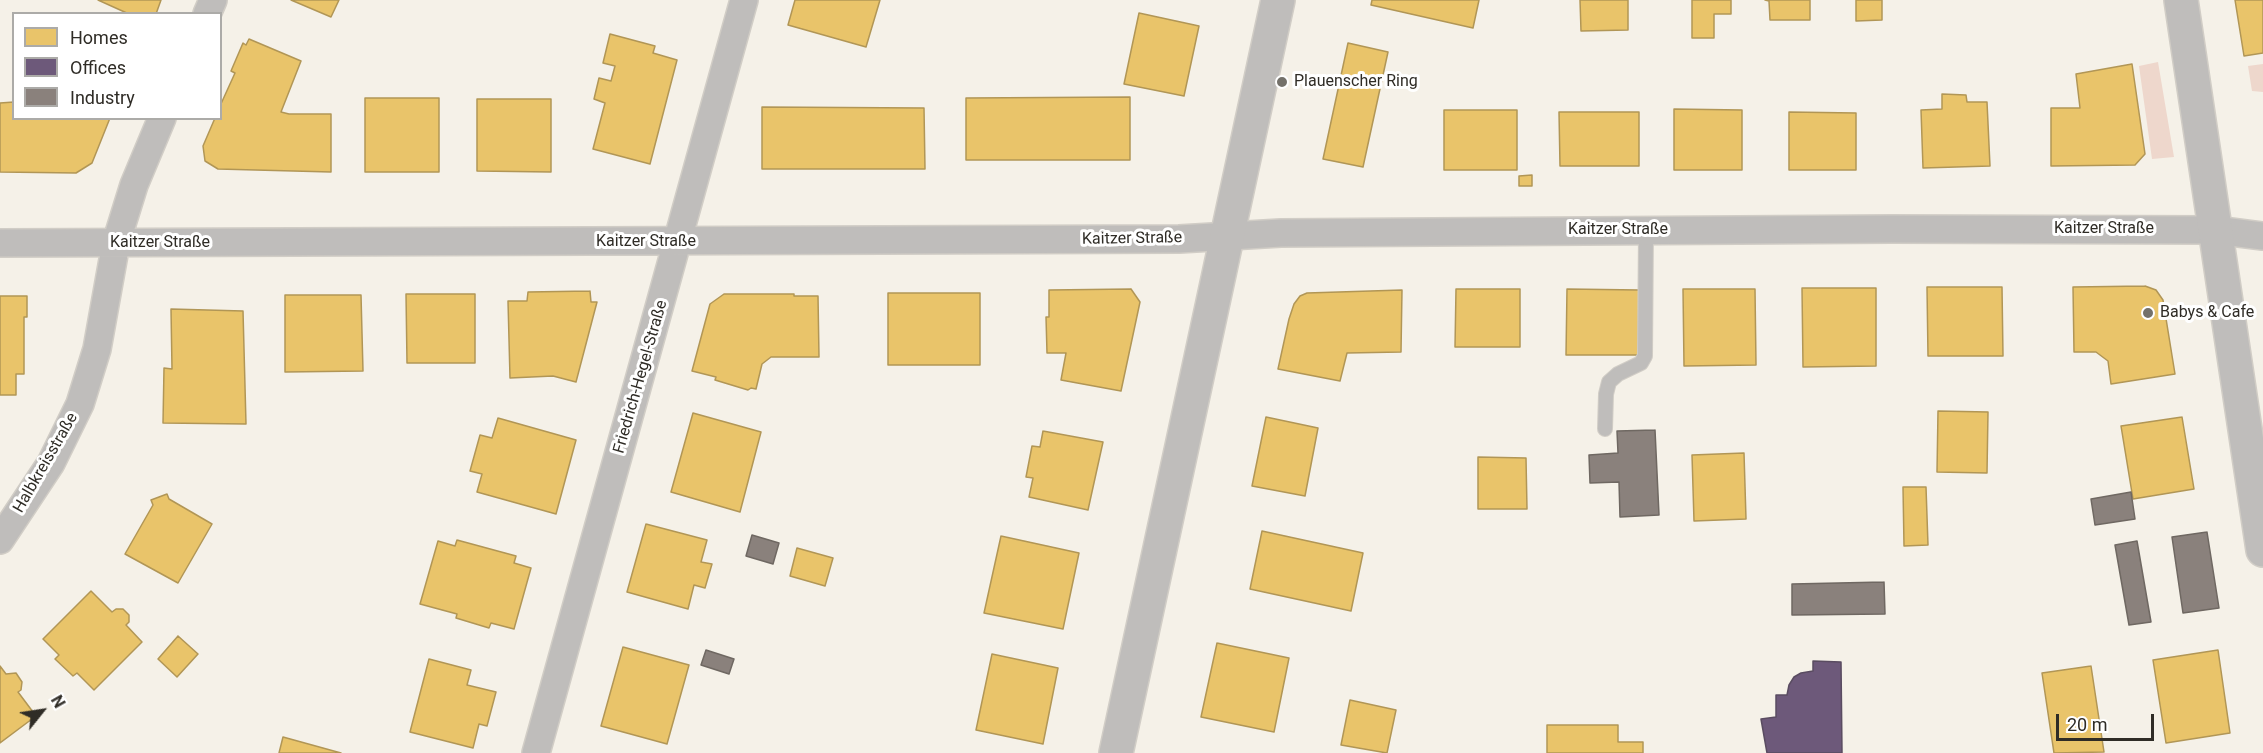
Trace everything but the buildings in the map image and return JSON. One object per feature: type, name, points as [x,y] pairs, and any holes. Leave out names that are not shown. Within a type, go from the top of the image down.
[{"type":"street","name":"Friedrich-Hegel-Straße","points":[[536,753],[744,0]]},
{"type":"street","points":[[1116,753],[1278,0]]},
{"type":"street","points":[[2181,0],[2263,550]]},
{"type":"street","name":"Halbkreisstraße","points":[[0,540],[51,463],[80,404],[97,349],[116,243],[134,185],[161,120]]},
{"type":"street","name":"Kaitzer Straße","points":[[0,243],[1167,239],[1281,233],[1646,230],[2215,230],[2263,236]]},
{"type":"lane","points":[[1605,429],[1606,394],[1609,382],[1618,374],[1641,363],[1645,356],[1646,230]]},
{"type":"shaded area","points":[[2158,62],[2174,157],[2152,159],[2139,66]]},
{"type":"shaded area","points":[[2263,64],[2263,92],[2252,91],[2248,66]]},
{"type":"place","name":"Plauenscher Ring","points":[[1282,82]]},
{"type":"place","name":"Babys & Cafe","points":[[2148,313]]}]
